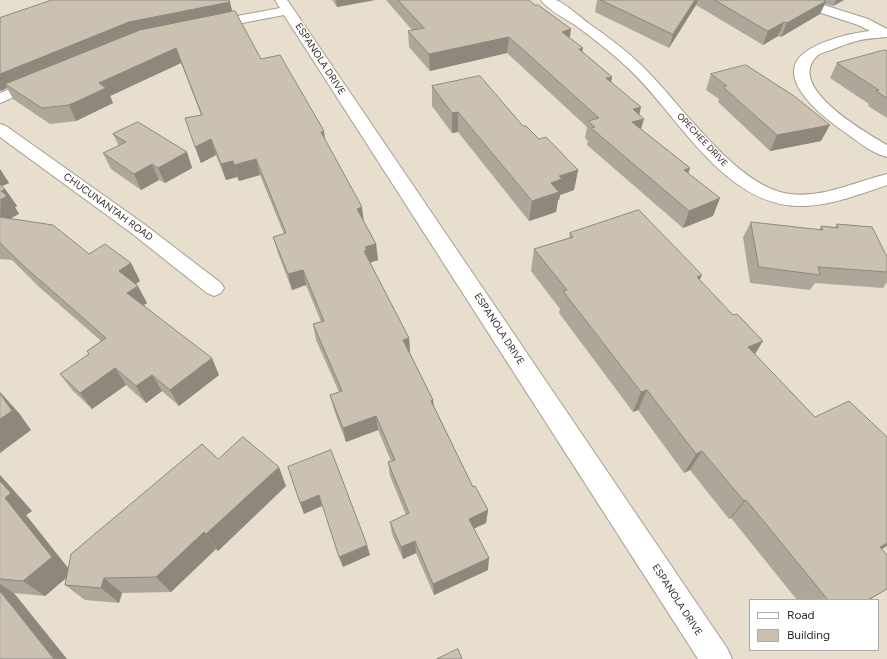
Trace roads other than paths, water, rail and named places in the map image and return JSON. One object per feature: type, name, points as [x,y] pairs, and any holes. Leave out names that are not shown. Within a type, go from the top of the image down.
[{"type":"street","points":[[795,0],[863,22],[885,33]]},
{"type":"street","name":"OPECHEE DRIVE","points":[[551,1],[626,59],[718,159],[737,176],[762,191],[787,199],[821,199],[887,179]]},
{"type":"street","points":[[196,27],[285,5]]},
{"type":"street","name":"ESPANOLA DRIVE","points":[[285,5],[716,659]]},
{"type":"street","points":[[885,33],[854,37],[813,52],[804,62],[801,74],[807,89],[827,112],[887,152]]},
{"type":"street","points":[[0,98],[48,78]]},
{"type":"street","name":"CHUCUNANTAH ROAD","points":[[0,129],[137,228],[214,288]]}]
